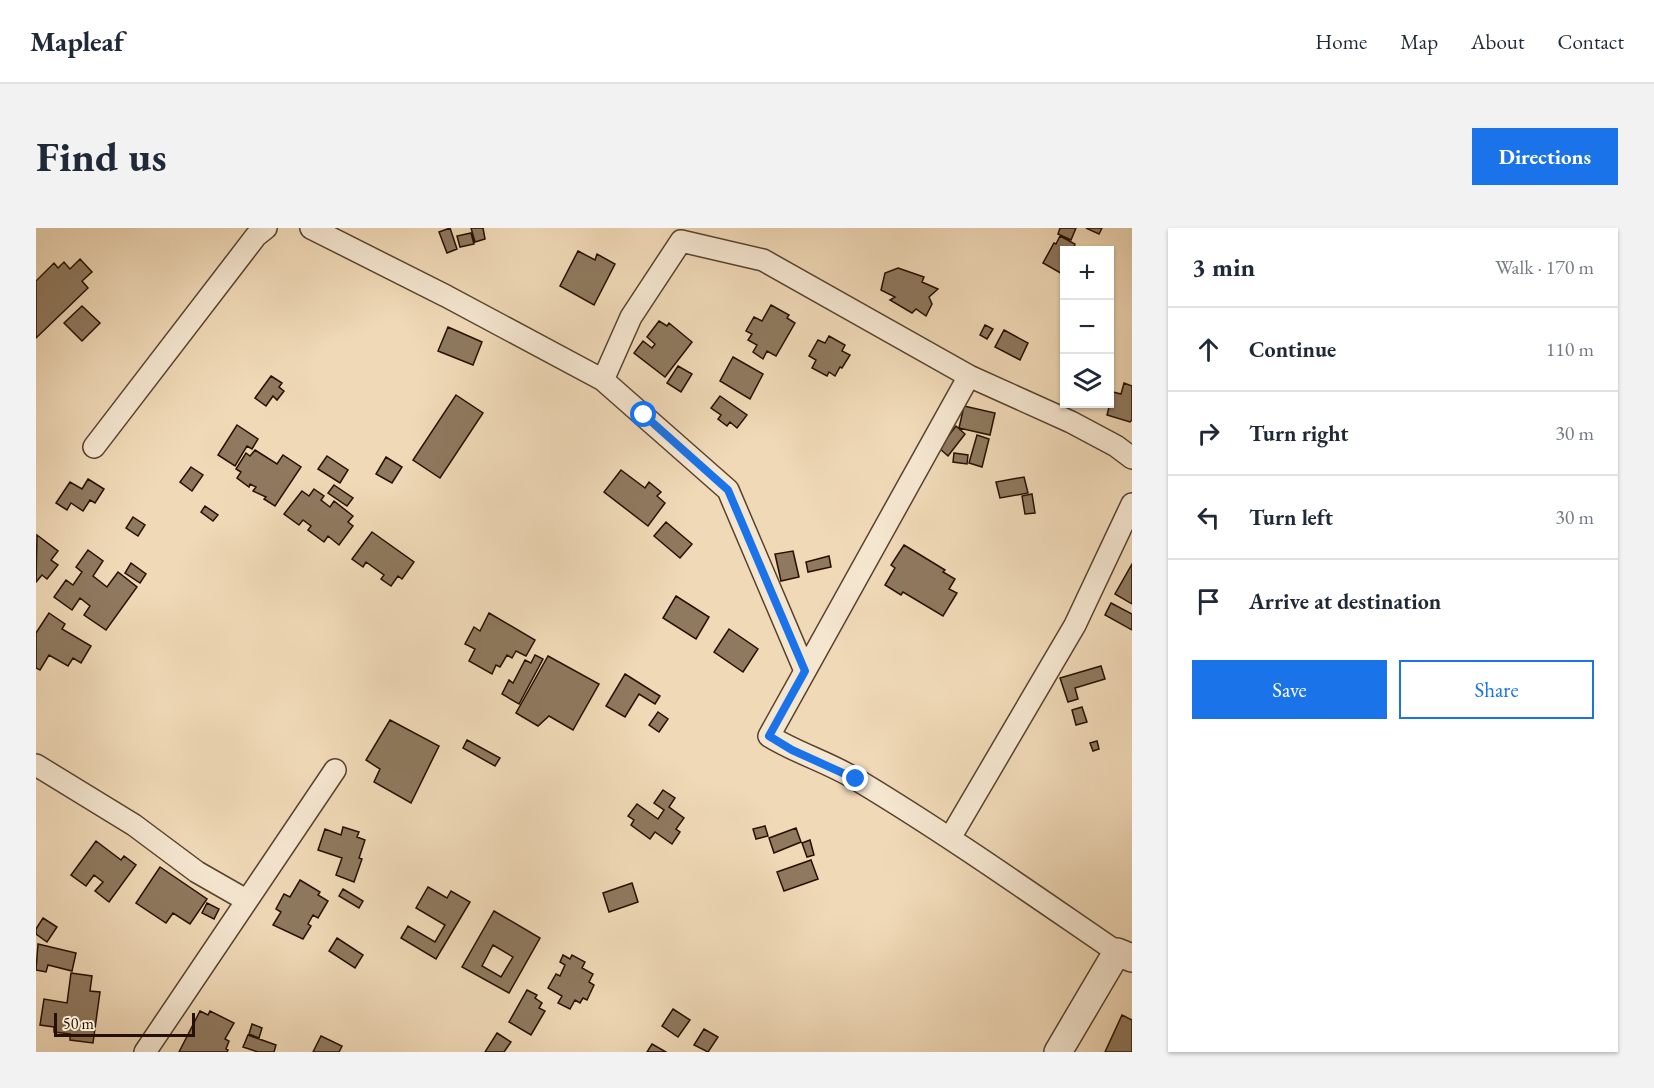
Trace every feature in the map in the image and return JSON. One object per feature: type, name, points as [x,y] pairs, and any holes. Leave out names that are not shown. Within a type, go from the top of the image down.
[{"type":"street","points":[[93,447],[256,236],[266,228]]},
{"type":"street","points":[[311,228],[446,296],[603,380],[728,490],[805,671]]},
{"type":"street","points":[[603,380],[631,317],[685,235],[763,260],[969,376],[1071,422],[1116,446],[1132,458]]},
{"type":"street","points":[[969,376],[769,736],[792,750],[856,779],[950,838],[1124,955],[1058,1052]]},
{"type":"street","points":[[950,838],[1075,625],[1132,504]]},
{"type":"street","points":[[36,765],[134,825],[197,872],[246,900]]},
{"type":"street","points":[[145,1052],[335,770]]},
{"type":"building","points":[[450,228],[457,249],[447,253],[439,232]]},
{"type":"building","points":[[471,228],[483,228],[485,239],[475,242]]},
{"type":"building","points":[[1060,228],[1076,228],[1071,240],[1058,234]]},
{"type":"building","points":[[1086,228],[1102,228],[1099,234]]},
{"type":"building","points":[[471,233],[474,244],[460,247],[457,236]]},
{"type":"building","points":[[1060,236],[1075,244],[1074,246],[1060,246],[1060,273],[1043,263],[1054,243],[1056,244]]},
{"type":"building","points":[[578,251],[595,260],[597,254],[615,264],[594,305],[560,286]]},
{"type":"building","points":[[80,259],[92,272],[82,281],[88,288],[36,338],[36,281],[54,263],[58,268],[64,262],[70,269]]},
{"type":"building","points":[[898,268],[924,277],[922,282],[938,289],[929,297],[932,304],[926,316],[916,309],[912,313],[890,300],[895,297],[881,290],[885,273]]},
{"type":"building","points":[[771,305],[789,315],[787,318],[795,323],[776,356],[767,351],[763,359],[753,352],[757,345],[748,340],[752,334],[746,331],[754,317],[762,321]]},
{"type":"building","points":[[82,306],[100,323],[82,341],[64,323]]},
{"type":"building","points":[[659,321],[667,326],[669,323],[692,342],[665,377],[634,353],[643,341],[652,348],[655,344],[647,337]]},
{"type":"building","points":[[985,325],[993,329],[987,339],[980,335]]},
{"type":"building","points":[[448,327],[482,342],[473,365],[438,351]]},
{"type":"building","points":[[1004,330],[1028,343],[1020,360],[995,347]]},
{"type":"building","points":[[829,336],[845,345],[842,351],[850,355],[835,376],[829,372],[827,376],[812,368],[816,360],[809,356],[818,340],[825,343]]},
{"type":"building","points":[[733,357],[763,374],[750,399],[720,381]]},
{"type":"building","points":[[678,366],[692,374],[681,392],[667,383]]},
{"type":"building","points":[[271,376],[282,383],[279,387],[284,391],[277,400],[273,396],[266,406],[255,398]]},
{"type":"building","points":[[1124,383],[1132,386],[1132,420],[1130,422],[1107,415],[1109,408],[1114,408],[1114,392],[1121,394]]},
{"type":"building","points":[[456,395],[483,413],[440,478],[413,460]]},
{"type":"building","points":[[720,396],[747,415],[737,428],[730,422],[727,426],[718,419],[721,415],[711,408]]},
{"type":"building","points":[[964,406],[995,413],[990,435],[959,428]]},
{"type":"building","points":[[237,425],[258,439],[252,449],[247,446],[235,466],[218,455]]},
{"type":"building","points":[[956,426],[965,434],[948,456],[939,448]]},
{"type":"building","points":[[977,435],[989,439],[982,467],[969,463]]},
{"type":"building","points":[[255,450],[277,464],[283,455],[301,467],[275,506],[264,499],[266,497],[253,491],[256,487],[250,484],[249,487],[237,478],[241,472],[236,469],[246,453],[250,456]]},
{"type":"building","points":[[954,453],[968,455],[967,464],[953,462]]},
{"type":"building","points":[[327,456],[348,470],[340,483],[318,469]]},
{"type":"building","points":[[386,457],[402,467],[392,483],[376,474]]},
{"type":"building","points":[[191,467],[203,475],[192,491],[180,482]]},
{"type":"building","points":[[621,470],[645,488],[649,482],[661,492],[657,496],[665,503],[648,526],[604,492]]},
{"type":"building","points":[[1024,477],[1028,493],[1000,498],[996,482]]},
{"type":"building","points":[[88,479],[104,489],[95,503],[90,500],[83,511],[71,503],[67,510],[56,503],[70,482],[82,489]]},
{"type":"building","points":[[334,485],[353,498],[347,506],[328,493]]},
{"type":"building","points":[[314,489],[324,496],[321,500],[330,507],[334,501],[353,516],[348,522],[353,526],[339,545],[328,536],[324,542],[308,530],[311,526],[303,520],[299,525],[284,514],[302,491],[309,496]]},
{"type":"building","points":[[1032,494],[1035,513],[1025,514],[1022,496]]},
{"type":"building","points":[[205,506],[218,515],[213,521],[201,512]]},
{"type":"building","points":[[133,517],[145,525],[138,536],[126,528]]},
{"type":"building","points":[[666,522],[692,544],[680,558],[654,536]]},
{"type":"building","points":[[372,532],[414,562],[402,579],[398,576],[391,586],[381,579],[384,575],[366,562],[363,567],[352,559]]},
{"type":"building","points":[[37,535],[58,551],[51,560],[58,565],[47,579],[42,575],[36,582]]},
{"type":"building","points":[[904,545],[945,570],[943,572],[955,579],[949,589],[957,593],[943,616],[903,592],[901,595],[885,585],[895,568],[891,565]]},
{"type":"building","points":[[88,550],[103,561],[93,576],[107,587],[118,572],[137,587],[106,630],[84,615],[90,606],[80,598],[72,610],[54,597],[66,580],[73,585],[82,572],[76,567]]},
{"type":"building","points":[[793,551],[799,577],[781,581],[775,554]]},
{"type":"building","points":[[829,556],[831,567],[808,572],[806,562]]},
{"type":"building","points":[[131,563],[146,574],[140,583],[125,573]]},
{"type":"building","points":[[1132,564],[1132,604],[1115,594]]},
{"type":"building","points":[[676,596],[709,617],[696,639],[663,618]]},
{"type":"building","points":[[1111,603],[1132,614],[1132,630],[1105,615]]},
{"type":"building","points":[[49,613],[65,624],[62,629],[91,646],[81,663],[73,658],[68,666],[49,655],[40,670],[36,668],[36,633]]},
{"type":"building","points":[[489,613],[535,640],[526,656],[516,651],[512,658],[507,655],[500,667],[496,665],[492,674],[469,661],[475,649],[465,644],[474,627],[480,631]]},
{"type":"building","points":[[729,629],[758,649],[743,672],[714,652]]},
{"type":"building","points":[[535,655],[543,659],[519,704],[502,694],[509,680],[513,683],[525,660],[531,663]]},
{"type":"building","points":[[548,656],[599,684],[573,730],[549,716],[538,726],[516,713]]},
{"type":"building","points":[[1101,666],[1105,679],[1075,688],[1078,699],[1068,702],[1060,678]]},
{"type":"building","points":[[625,674],[660,696],[655,704],[639,694],[625,717],[606,706]]},
{"type":"building","points":[[1082,707],[1087,722],[1076,725],[1072,710]]},
{"type":"building","points":[[658,712],[668,719],[659,732],[649,725]]},
{"type":"building","points":[[390,720],[439,746],[411,803],[374,782],[380,769],[366,760]]},
{"type":"building","points":[[467,740],[500,758],[495,766],[463,748]]},
{"type":"building","points":[[1097,741],[1099,749],[1093,751],[1090,743]]},
{"type":"building","points":[[663,790],[675,798],[669,807],[684,818],[676,829],[680,832],[672,844],[655,832],[650,839],[631,825],[634,820],[628,816],[637,804],[658,819],[664,810],[654,803]]},
{"type":"building","points":[[765,826],[768,836],[756,839],[753,829]]},
{"type":"building","points":[[343,827],[359,832],[357,837],[365,840],[359,858],[362,859],[354,882],[336,875],[342,858],[318,850],[325,829],[341,835]]},
{"type":"building","points":[[796,828],[801,842],[774,853],[769,838]]},
{"type":"building","points":[[810,840],[814,855],[807,857],[802,843]]},
{"type":"building","points":[[96,841],[121,860],[124,856],[136,865],[109,902],[95,891],[103,882],[94,875],[86,886],[71,875]]},
{"type":"building","points":[[811,860],[818,879],[784,891],[777,872]]},
{"type":"building","points":[[160,867],[207,899],[190,924],[173,913],[166,923],[136,903]]},
{"type":"building","points":[[300,880],[320,892],[318,895],[328,901],[318,918],[313,915],[308,924],[311,926],[303,939],[273,925],[281,912],[276,909],[284,894],[290,897]]},
{"type":"building","points":[[632,883],[638,902],[609,912],[603,893]]},
{"type":"building","points":[[428,887],[447,898],[451,891],[470,902],[436,959],[401,938],[408,926],[435,942],[445,925],[416,908]]},
{"type":"building","points":[[343,889],[363,901],[359,908],[339,896]]},
{"type":"building","points":[[207,903],[219,909],[214,919],[202,913]]},
{"type":"building","points":[[494,911],[540,938],[509,993],[462,967]],"holes":[[[493,945],[513,957],[501,977],[482,966]]]},
{"type":"building","points":[[43,918],[57,927],[47,942],[36,934],[36,929]]},
{"type":"building","points":[[337,938],[363,955],[355,968],[329,951]]},
{"type":"building","points":[[38,944],[76,953],[72,971],[48,965],[46,972],[36,970]]},
{"type":"building","points":[[563,955],[570,959],[572,955],[585,962],[582,968],[593,974],[589,982],[594,985],[587,1000],[583,998],[580,1003],[575,1000],[570,1009],[558,1003],[562,996],[548,988],[556,974],[560,976],[565,965],[560,962]]},
{"type":"building","points":[[71,973],[92,976],[90,991],[100,992],[93,1043],[70,1040],[70,1034],[54,1032],[54,1027],[40,1025],[44,999],[67,1003]]},
{"type":"building","points":[[527,990],[537,995],[535,998],[542,1003],[539,1008],[545,1011],[531,1035],[509,1022]]},
{"type":"building","points":[[673,1009],[690,1020],[678,1037],[662,1026]]},
{"type":"building","points":[[200,1011],[208,1015],[210,1011],[234,1023],[225,1039],[229,1041],[227,1052],[179,1052]]},
{"type":"building","points":[[1122,1015],[1132,1020],[1132,1052],[1105,1052]]},
{"type":"building","points":[[252,1024],[262,1028],[259,1038],[249,1034]]},
{"type":"building","points":[[704,1029],[718,1037],[708,1052],[694,1045]]},
{"type":"building","points":[[497,1033],[511,1042],[504,1052],[485,1052]]},
{"type":"building","points":[[248,1035],[276,1045],[274,1052],[258,1052],[243,1047]]},
{"type":"building","points":[[321,1036],[342,1046],[339,1052],[313,1052]]},
{"type":"building","points":[[652,1044],[666,1052],[647,1052]]},
{"type":"route","points":[[644,415],[728,490],[805,671],[769,736],[792,750],[856,779]]}]
